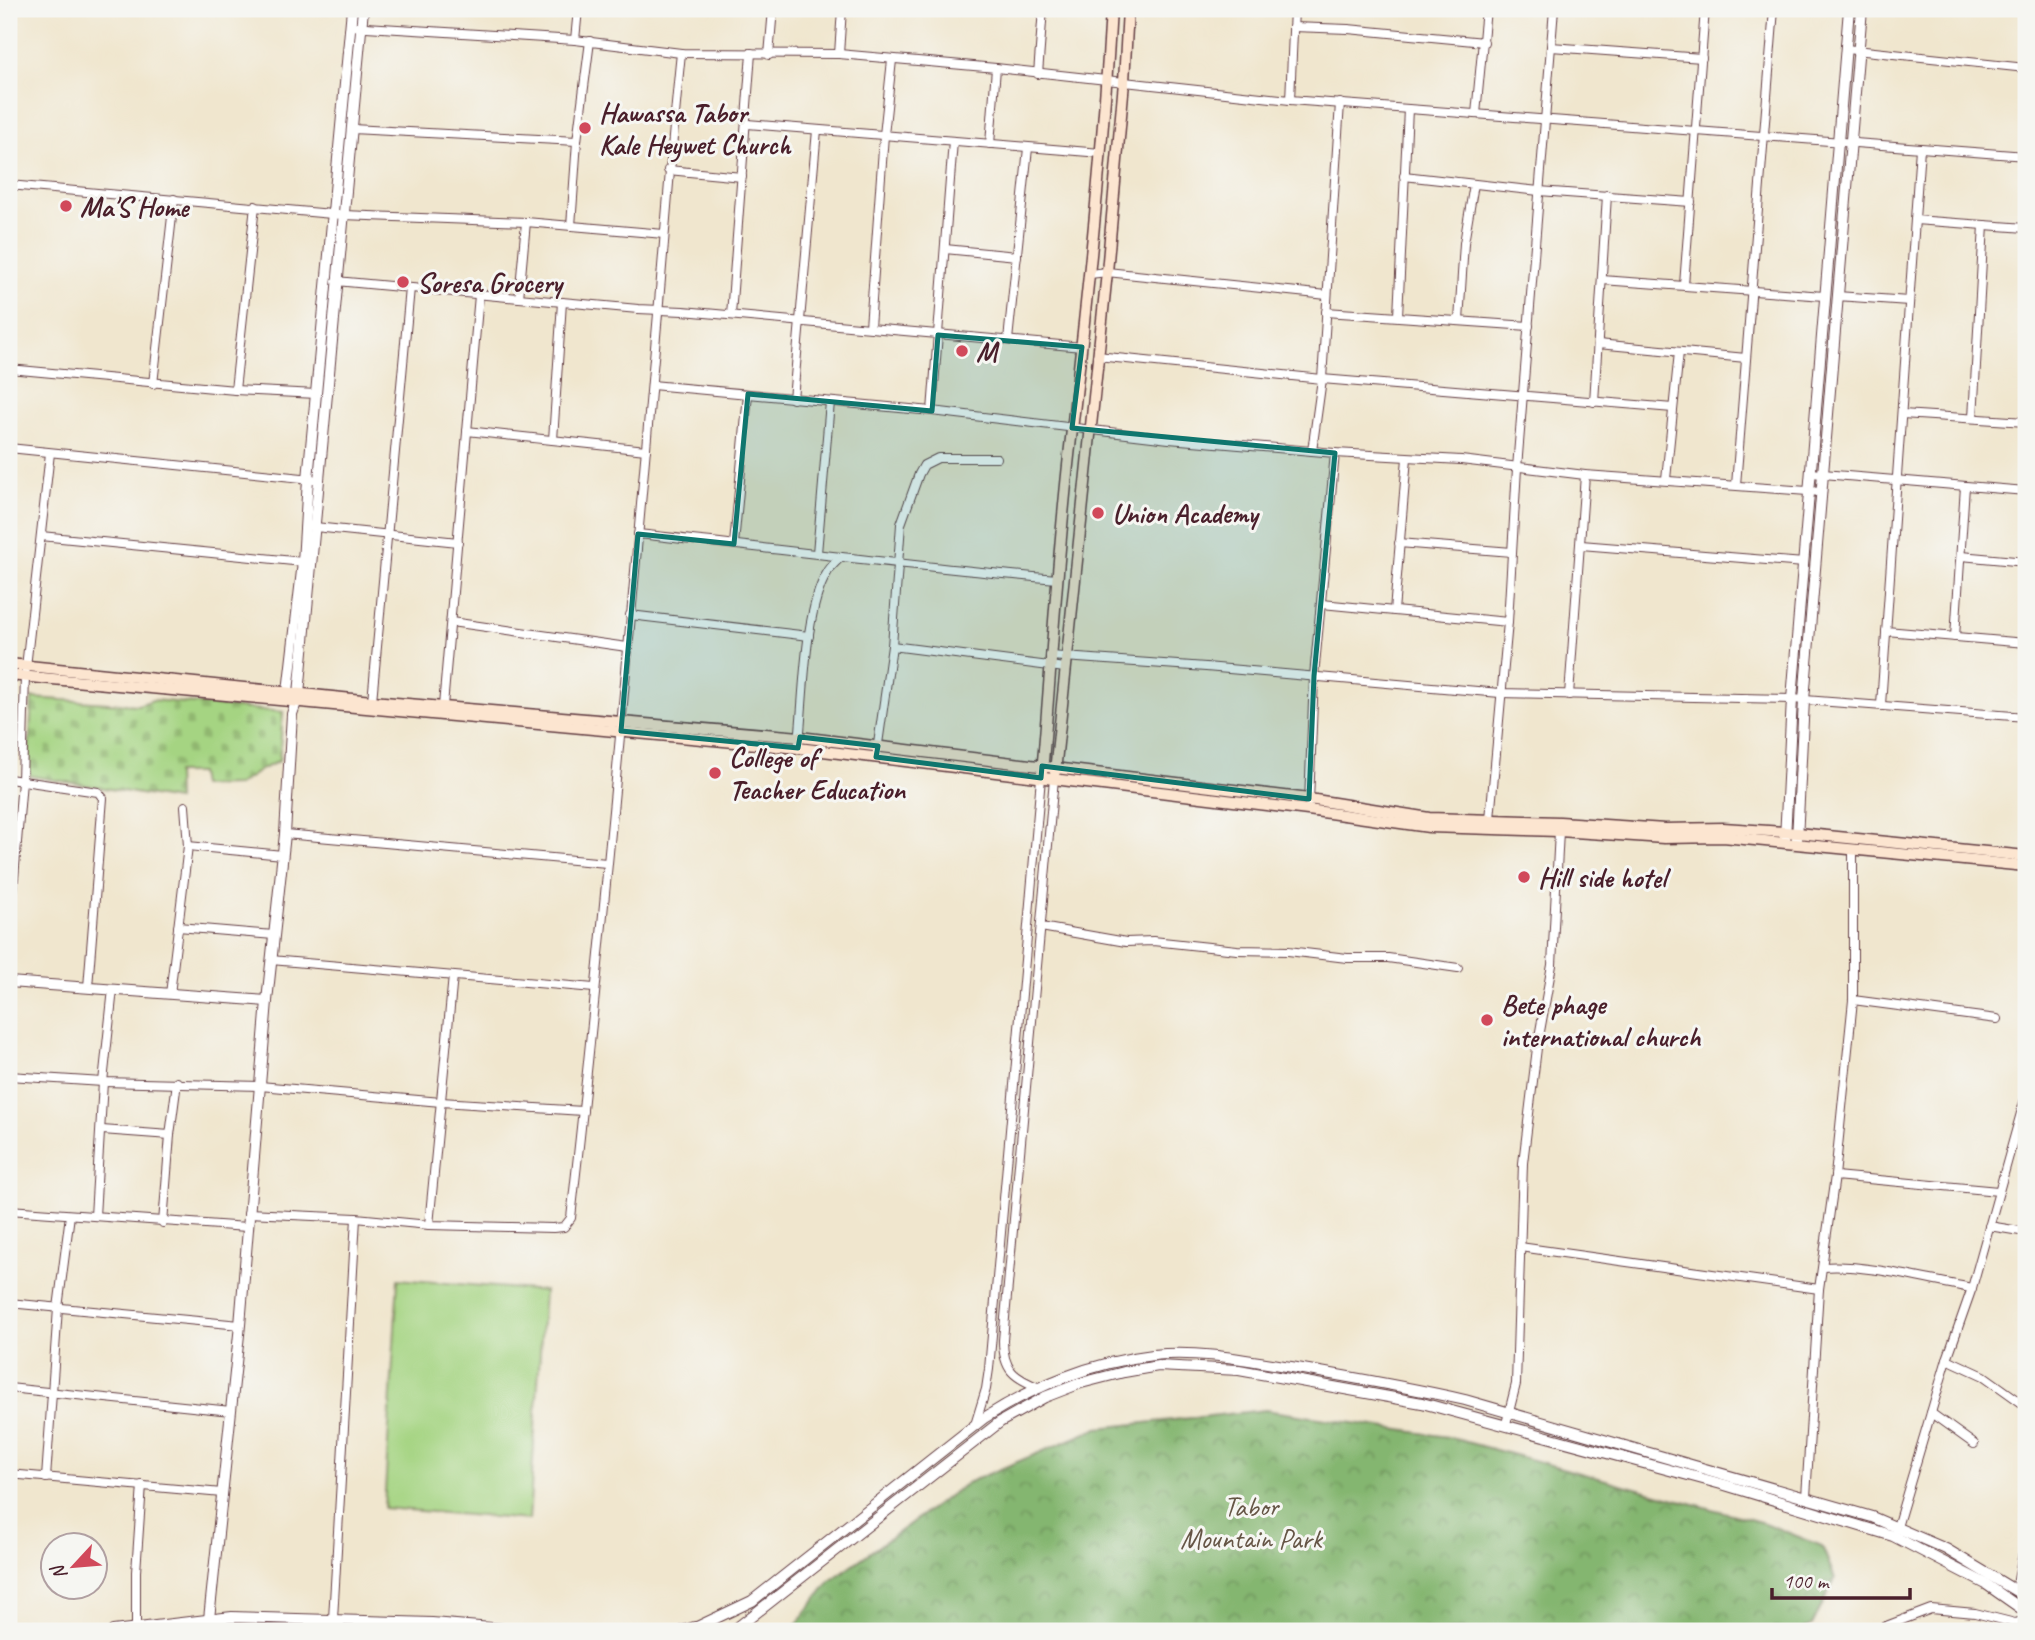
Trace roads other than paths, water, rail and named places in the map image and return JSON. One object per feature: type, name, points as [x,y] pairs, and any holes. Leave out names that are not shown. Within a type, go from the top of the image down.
[{"type":"main road","points":[[1041,778],[1049,661],[1090,274],[1111,9]]},
{"type":"main road","points":[[1055,774],[1107,272],[1128,9]]},
{"type":"main road","points":[[9,664],[26,671]]},
{"type":"main road","points":[[9,674],[26,671],[1042,766],[1055,774]]},
{"type":"main road","points":[[293,698],[443,706],[621,726]]},
{"type":"main road","points":[[877,752],[1041,778],[1055,774],[1429,818],[1665,829],[1723,828],[1791,837],[2026,856]]},
{"type":"main road","points":[[1309,804],[1429,827],[1664,838],[1791,837],[1853,849],[2026,866]]},
{"type":"street","points":[[207,1629],[240,1325],[267,1001],[285,834],[303,562],[336,281],[338,214],[352,129],[356,26],[352,9]]},
{"type":"street","points":[[293,698],[315,527],[317,394],[356,26],[363,9]]},
{"type":"street","points":[[575,40],[578,9]]},
{"type":"street","points":[[769,55],[773,9]]},
{"type":"street","points":[[839,54],[842,9]]},
{"type":"street","points":[[1038,74],[1043,9]]},
{"type":"street","points":[[1290,100],[1294,9]]},
{"type":"street","points":[[1476,114],[1486,9]]},
{"type":"street","points":[[1490,820],[1508,622],[1517,468],[1554,9]]},
{"type":"street","points":[[1684,285],[1705,9]]},
{"type":"street","points":[[1736,485],[1774,9]]},
{"type":"street","points":[[1791,837],[1792,699],[1849,9]]},
{"type":"street","points":[[1791,837],[1862,9]]},
{"type":"street","points":[[356,26],[590,41],[681,52],[839,54],[1290,100],[2026,156]]},
{"type":"street","points":[[1293,27],[1348,29],[1484,42]]},
{"type":"street","points":[[571,226],[577,141],[590,41]]},
{"type":"street","points":[[1551,47],[1702,58]]},
{"type":"street","points":[[1846,49],[2026,68]]},
{"type":"street","points":[[248,1213],[356,1218],[429,1225],[564,1227],[571,1218],[621,726],[659,310],[668,170],[681,52]]},
{"type":"street","points":[[731,315],[751,53]]},
{"type":"street","points":[[870,327],[892,60]]},
{"type":"street","points":[[990,144],[996,68]]},
{"type":"street","points":[[1312,451],[1322,379],[1340,103]]},
{"type":"street","points":[[1398,316],[1408,109]]},
{"type":"street","points":[[747,124],[1101,153]]},
{"type":"street","points":[[352,129],[577,141]]},
{"type":"street","points":[[793,399],[817,130]]},
{"type":"street","points":[[932,411],[953,141]]},
{"type":"street","points":[[1008,340],[1028,148]]},
{"type":"street","points":[[1881,705],[1920,148]]},
{"type":"street","points":[[668,170],[742,177]]},
{"type":"street","points":[[1404,176],[1539,191],[1690,202]]},
{"type":"street","points":[[1459,321],[1464,243],[1474,184]]},
{"type":"street","points":[[9,185],[338,214],[526,222],[664,234]]},
{"type":"street","points":[[1594,402],[1607,195]]},
{"type":"street","points":[[153,384],[174,199]]},
{"type":"street","points":[[235,390],[255,206]]},
{"type":"street","points":[[1915,220],[2026,228]]},
{"type":"street","points":[[519,298],[526,222]]},
{"type":"street","points":[[1973,418],[1984,225]]},
{"type":"street","points":[[945,249],[1017,256]]},
{"type":"street","points":[[1090,274],[1107,272],[1327,295]]},
{"type":"street","points":[[1602,280],[1824,296]]},
{"type":"street","points":[[336,281],[1082,346]]},
{"type":"street","points":[[372,701],[410,288]]},
{"type":"street","points":[[443,706],[479,295]]},
{"type":"street","points":[[1837,296],[1909,301]]},
{"type":"street","points":[[553,440],[562,302]]},
{"type":"street","points":[[1326,312],[1529,326]]},
{"type":"street","points":[[1598,344],[1746,358]]},
{"type":"street","points":[[1666,479],[1679,352]]},
{"type":"street","points":[[1097,356],[1322,379],[1673,408]]},
{"type":"street","points":[[9,369],[153,384],[317,394]]},
{"type":"street","points":[[652,385],[1312,451],[1461,460],[1585,475],[1821,492]]},
{"type":"street","points":[[734,544],[748,394]]},
{"type":"street","points":[[817,553],[830,402]]},
{"type":"street","points":[[1902,414],[2026,422]]},
{"type":"street","points":[[467,431],[646,450]]},
{"type":"street","points":[[9,448],[314,480]]},
{"type":"street","points":[[9,940],[12,853],[22,781],[26,671],[50,453]]},
{"type":"street","points":[[1309,804],[1314,677],[1335,453]]},
{"type":"street","points":[[877,752],[892,646],[901,524],[924,464],[930,460],[949,457],[997,458]]},
{"type":"street","points":[[1394,611],[1407,458]]},
{"type":"street","points":[[1811,473],[2026,491]]},
{"type":"street","points":[[1569,695],[1585,475]]},
{"type":"street","points":[[1955,637],[1965,486]]},
{"type":"street","points":[[315,527],[458,542]]},
{"type":"street","points":[[638,534],[817,553],[896,565],[1057,579]]},
{"type":"street","points":[[41,536],[303,562]]},
{"type":"street","points":[[1399,543],[1512,552]]},
{"type":"street","points":[[1581,545],[1804,563]]},
{"type":"street","points":[[1961,556],[2026,562]]},
{"type":"street","points":[[799,743],[809,636],[820,589],[827,573],[841,557]]},
{"type":"street","points":[[1322,604],[1508,622]]},
{"type":"street","points":[[630,615],[809,636]]},
{"type":"street","points":[[451,622],[627,647]]},
{"type":"street","points":[[1886,631],[2026,643]]},
{"type":"street","points":[[892,646],[1049,661],[1314,677],[1500,693],[1792,699],[2026,717]]},
{"type":"street","points":[[1040,1388],[1018,1378],[1006,1363],[1003,1340],[1055,774]]},
{"type":"street","points":[[975,1425],[986,1389],[1041,778]]},
{"type":"street","points":[[9,779],[98,792],[103,798],[88,987]]},
{"type":"street","points":[[170,994],[188,846],[185,806]]},
{"type":"street","points":[[1506,1424],[1516,1384],[1523,1163],[1529,1107],[1552,965],[1559,831]]},
{"type":"street","points":[[285,834],[607,863]]},
{"type":"street","points":[[188,846],[283,855]]},
{"type":"street","points":[[1806,1496],[1819,1289],[1835,1176],[1853,1000],[1853,849]]},
{"type":"street","points":[[178,927],[274,935]]},
{"type":"street","points":[[1041,927],[1126,942],[1153,941],[1347,958],[1388,958],[1458,968]]},
{"type":"street","points":[[271,960],[594,988]]},
{"type":"street","points":[[429,1225],[453,976]]},
{"type":"street","points":[[9,982],[267,1001]]},
{"type":"street","points":[[95,1216],[103,1082],[113,989]]},
{"type":"street","points":[[9,999],[9,1107]]},
{"type":"street","points":[[1853,1000],[1997,1018]]},
{"type":"street","points":[[9,1076],[103,1082],[260,1086],[583,1111]]},
{"type":"street","points":[[163,1223],[177,1082]]},
{"type":"street","points":[[1897,1527],[1947,1359],[1972,1288],[2026,1095]]},
{"type":"street","points":[[102,1130],[170,1135]]},
{"type":"street","points":[[1835,1176],[1998,1191]]},
{"type":"street","points":[[9,1210],[247,1227]]},
{"type":"street","points":[[46,1478],[58,1308],[70,1215]]},
{"type":"street","points":[[333,1619],[356,1218]]},
{"type":"street","points":[[1989,1226],[2026,1232]]},
{"type":"street","points":[[1520,1247],[1819,1289]]},
{"type":"street","points":[[1823,1267],[1839,1266],[1972,1288]]},
{"type":"street","points":[[995,1294],[1008,1292]]},
{"type":"street","points":[[9,1303],[240,1325]]},
{"type":"street","points":[[682,1631],[689,1628],[701,1629],[752,1601],[975,1425],[1014,1399],[1099,1366],[1125,1359],[1186,1354],[1233,1358],[1380,1382],[1465,1400],[1806,1496],[1897,1527],[1946,1549],[2026,1597]]},
{"type":"street","points":[[1947,1359],[1984,1376],[2026,1406]]},
{"type":"street","points":[[733,1631],[1000,1422],[1045,1397],[1082,1383],[1158,1366],[1239,1370],[1454,1410],[1725,1485],[1893,1536],[1986,1584],[2026,1612]]},
{"type":"street","points":[[1377,1394],[1380,1382]]},
{"type":"street","points":[[9,1388],[231,1411]]},
{"type":"street","points":[[1931,1413],[1974,1444]]},
{"type":"street","points":[[9,1475],[222,1493]]},
{"type":"street","points":[[136,1628],[136,1572],[142,1485]]},
{"type":"street","points":[[2016,1591],[2026,1536]]},
{"type":"street","points":[[1873,1631],[1931,1609],[1975,1613],[2015,1623],[2026,1620]]},
{"type":"street","points":[[207,1629],[232,1617],[432,1623],[526,1631]]},
{"type":"street","points":[[113,1631],[136,1628],[322,1631]]},
{"type":"place","name":"Hawassa Tabor Kale Heywet Church","points":[[585,128]]},
{"type":"place","name":"Ma'S Home","points":[[66,206]]},
{"type":"place","name":"Soresa Grocery","points":[[403,282]]},
{"type":"place","name":"M","points":[[962,351]]},
{"type":"place","name":"Union Academy","points":[[1098,513]]},
{"type":"place","name":"College of Teacher Education","points":[[715,773]]},
{"type":"place","name":"Hill side hotel","points":[[1524,877]]},
{"type":"place","name":"Bete phage international church","points":[[1487,1020]]},
{"type":"park label","name":"Tabor Mountain Park","points":[[1251,1522]]}]
